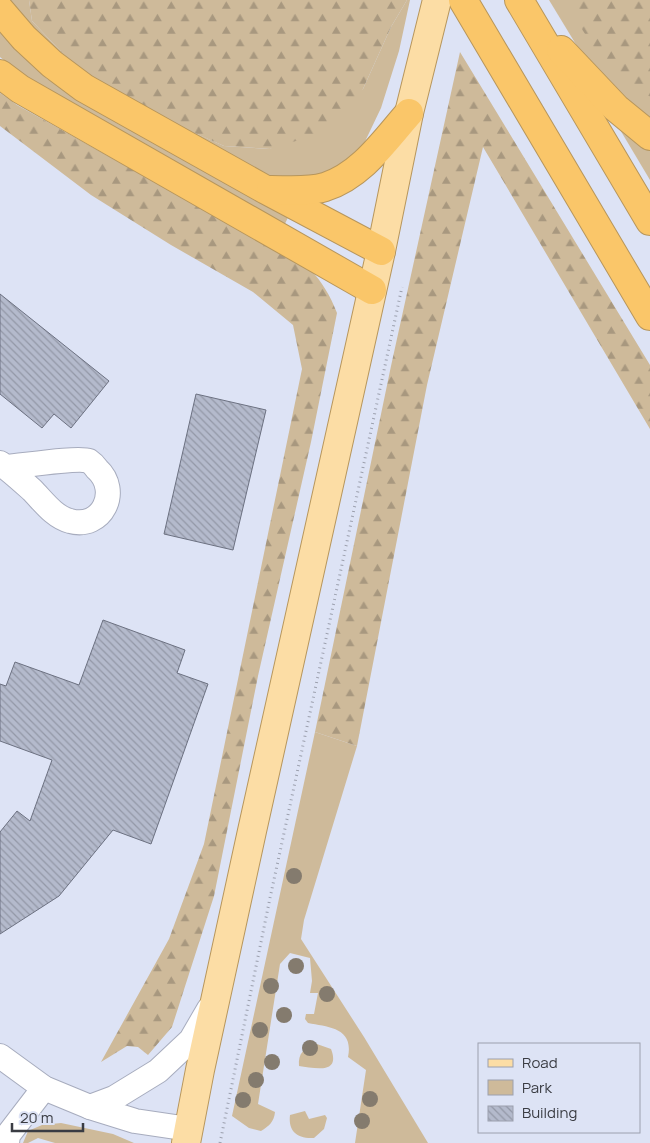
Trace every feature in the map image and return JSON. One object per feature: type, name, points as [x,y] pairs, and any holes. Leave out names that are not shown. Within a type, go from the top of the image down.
[{"type":"highway","points":[[463,0],[650,316]]},
{"type":"highway","points":[[520,3],[616,108],[650,136]]},
{"type":"highway","points":[[520,3],[650,221]]},
{"type":"highway","points":[[0,10],[24,38],[52,64],[84,88],[266,190],[382,251]]},
{"type":"highway","points":[[0,74],[20,89],[372,290]]},
{"type":"highway","points":[[266,190],[307,190],[324,187],[344,179],[358,170],[409,113]]},
{"type":"main road","points":[[187,1136],[216,996],[382,251],[409,113],[437,0]]},
{"type":"street","points":[[90,1107],[114,1098],[158,1071],[191,1040],[216,996]]},
{"type":"street","points":[[0,1056],[44,1088],[90,1107],[187,1136]]},
{"type":"street","points":[[6,1143],[8,1135],[44,1088]]},
{"type":"path","points":[[220,1143],[270,898],[402,286]]},
{"type":"green space","points":[[6,0],[29,0],[32,21],[87,79],[40,41]]},
{"type":"green space","points":[[29,0],[407,0],[391,27],[363,89],[341,118],[312,136],[270,149],[224,146],[172,123],[87,79],[32,21]]},
{"type":"green space","points":[[407,0],[410,0],[399,51],[381,108],[359,154],[342,167],[308,179],[271,181],[173,123],[224,146],[270,149],[363,89],[391,27]]},
{"type":"green space","points":[[549,0],[650,0],[650,123],[580,51]]},
{"type":"green space","points":[[563,0],[650,0],[650,97],[602,60]]},
{"type":"green space","points":[[0,31],[47,79],[290,213],[284,226],[28,81],[0,57]]},
{"type":"green space","points":[[460,52],[650,365],[650,429],[483,147],[427,385],[357,746],[315,732],[391,366]]},
{"type":"green space","points":[[0,93],[17,105],[310,269],[332,300],[337,313],[311,442],[258,676],[214,896],[172,1027],[148,1055],[138,1047],[127,1046],[101,1062],[169,939],[204,844],[302,369],[293,325],[253,292],[171,245],[91,195],[0,126]]},
{"type":"green space","points":[[619,128],[650,149],[650,180]]},
{"type":"green space","points":[[315,732],[357,746],[304,920],[301,939],[364,1037],[428,1143],[355,1143],[366,1070],[348,1057],[349,1047],[344,1035],[331,1028],[308,1023],[305,1019],[306,1014],[314,1014],[318,993],[310,993],[312,981],[310,958],[290,953],[280,964],[258,1104],[275,1112],[274,1118],[261,1131],[249,1128],[232,1116]]},
{"type":"green space","points":[[314,1043],[331,1049],[332,1063],[324,1068],[299,1066],[302,1052]]},
{"type":"green space","points":[[305,1111],[309,1119],[325,1115],[327,1118],[324,1129],[314,1138],[303,1137],[292,1130],[290,1115]]},
{"type":"green space","points":[[61,1123],[113,1134],[134,1143],[55,1143],[38,1138],[28,1143],[23,1143],[28,1131],[42,1125]]},
{"type":"building","points":[[0,294],[109,381],[71,428],[54,414],[42,428],[0,394]]},
{"type":"building","points":[[196,394],[266,410],[233,550],[164,534]]},
{"type":"building","points":[[103,620],[185,650],[177,673],[208,684],[151,844],[113,830],[59,896],[0,934],[0,832],[17,811],[30,821],[52,760],[0,741],[0,684],[6,686],[15,662],[79,685]]}]
